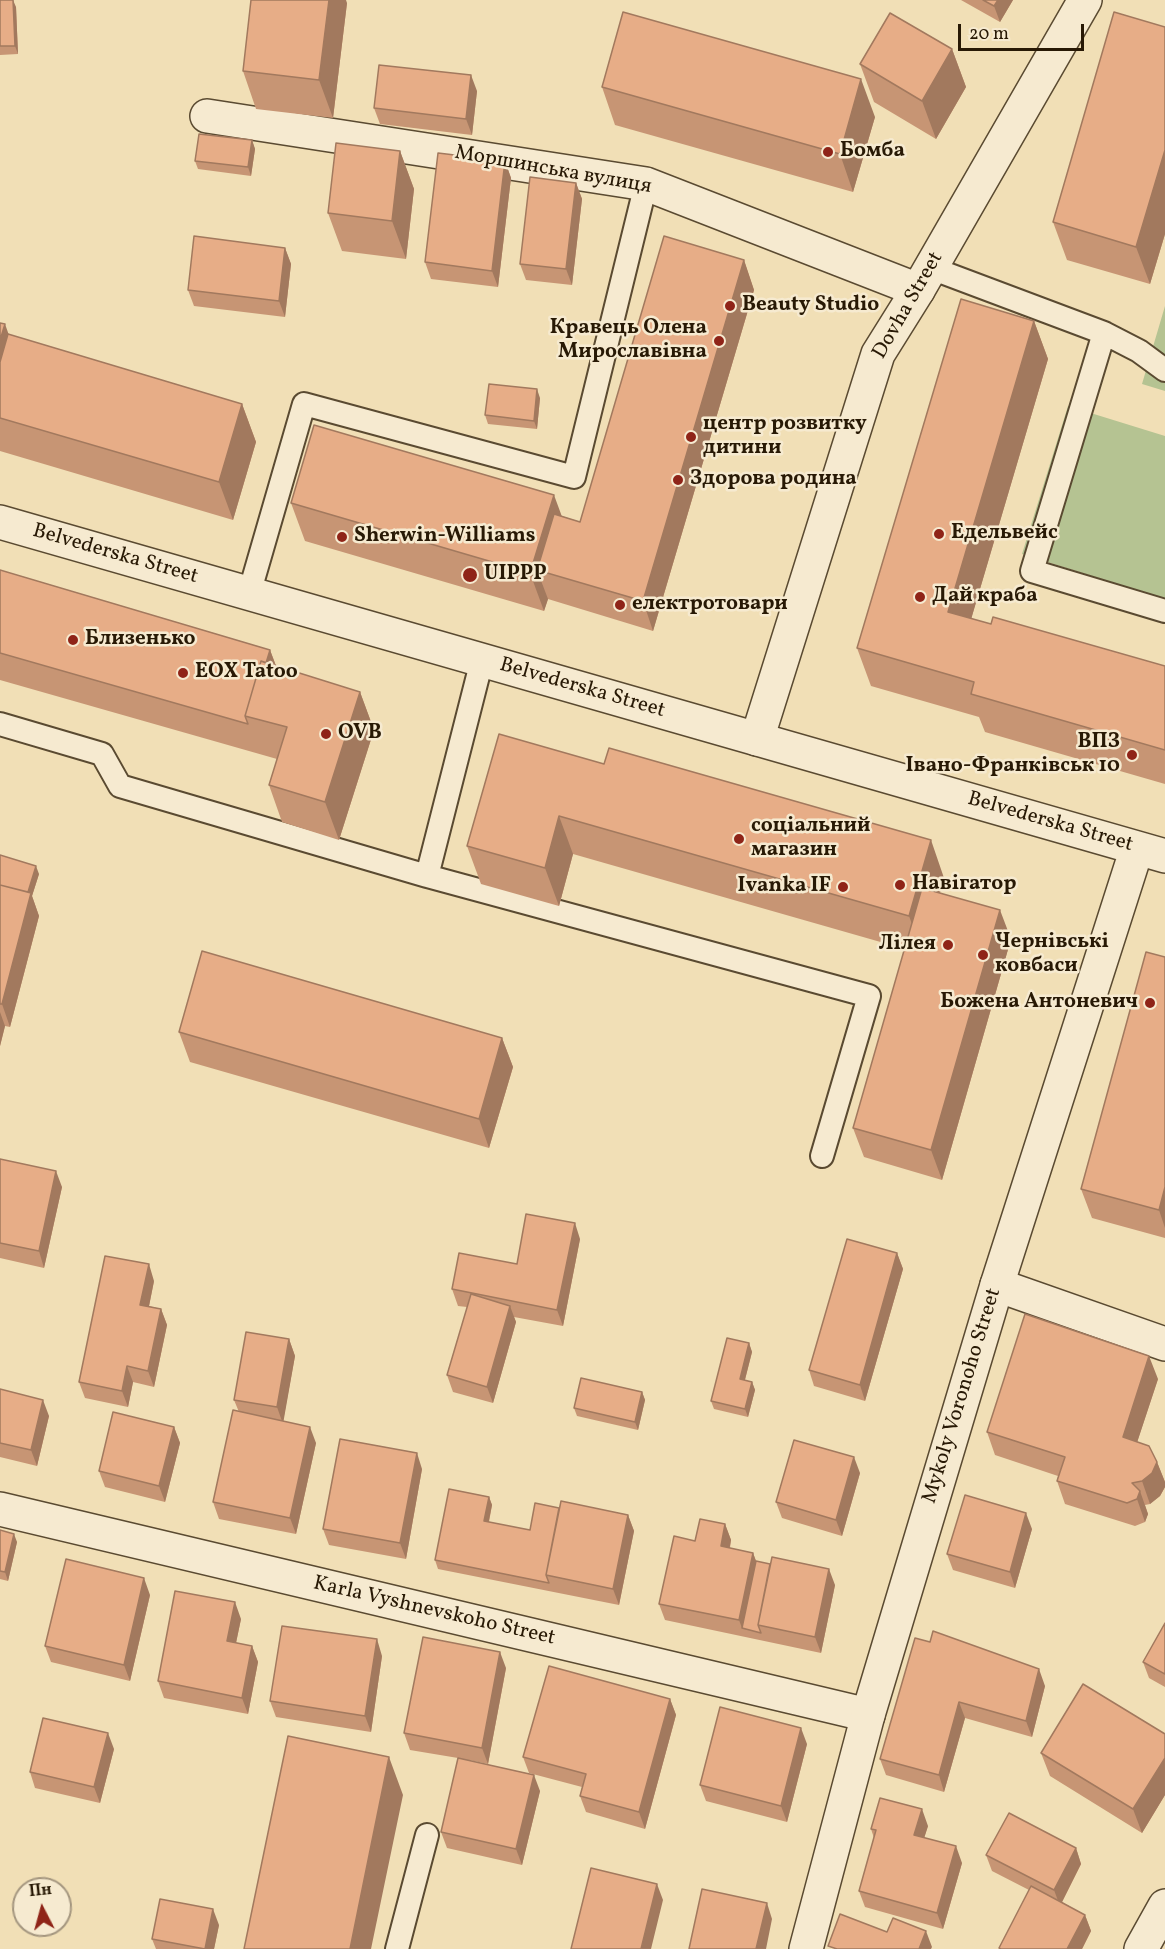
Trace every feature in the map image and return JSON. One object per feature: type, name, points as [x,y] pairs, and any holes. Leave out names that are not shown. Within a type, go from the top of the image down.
[{"type":"street","name":"Dovha Street","points":[[757,739],[878,354],[925,279],[1085,0]]},
{"type":"street","name":"Моршинська вулиця","points":[[207,116],[646,184],[925,279]]},
{"type":"street","name":"Belvederska Street","points":[[0,522],[1151,852]]},
{"type":"street","name":"Mykoly Voronoho Street","points":[[806,1949],[868,1716],[997,1285],[1151,852]]},
{"type":"street","points":[[997,1285],[1165,1344]]},
{"type":"street","name":"Karla Vyshnevskoho Street","points":[[0,1509],[868,1716]]},
{"type":"street","points":[[1141,1949],[1165,1906]]},
{"type":"lane","points":[[249,594],[304,404],[574,477],[646,184]]},
{"type":"lane","points":[[925,279],[1104,333],[1139,351],[1165,370]]},
{"type":"lane","points":[[1104,333],[1032,571],[1165,611]]},
{"type":"lane","points":[[427,876],[482,660]]},
{"type":"lane","points":[[0,724],[102,754],[120,786],[427,876],[869,996],[822,1156]]},
{"type":"lane","points":[[398,1949],[427,1835]]},
{"type":"green space","points":[[1165,306],[1165,391],[1142,384]]},
{"type":"green space","points":[[1068,406],[1165,436],[1165,599],[1022,554]]},
{"type":"building","points":[[0,0],[13,0],[15,46],[0,46]]},
{"type":"building","points":[[251,0],[329,0],[319,80],[243,71]]},
{"type":"building","points":[[983,0],[998,0],[994,6]]},
{"type":"building","points":[[623,12],[861,79],[840,154],[602,87]]},
{"type":"building","points":[[1114,12],[1165,27],[1165,150],[1136,247],[1053,222]]},
{"type":"building","points":[[890,13],[952,49],[922,101],[860,64]]},
{"type":"building","points":[[379,65],[471,75],[466,119],[374,108]]},
{"type":"building","points":[[199,134],[252,140],[248,167],[195,161]]},
{"type":"building","points":[[336,143],[400,151],[392,221],[328,213]]},
{"type":"building","points":[[438,153],[505,161],[492,271],[425,262]]},
{"type":"building","points":[[530,177],[576,183],[566,269],[520,264]]},
{"type":"building","points":[[194,236],[285,248],[279,301],[188,290]]},
{"type":"building","points":[[664,236],[744,260],[643,601],[537,570],[554,514],[580,522]]},
{"type":"building","points":[[961,299],[1034,321],[948,612],[991,624],[993,617],[1165,666],[1165,750],[971,694],[974,682],[857,648]]},
{"type":"building","points":[[0,323],[5,324],[0,340]]},
{"type":"building","points":[[8,334],[242,404],[219,482],[0,418],[0,362]]},
{"type":"building","points":[[489,384],[537,389],[534,421],[485,415]]},
{"type":"building","points":[[314,425],[554,495],[530,573],[291,503]]},
{"type":"building","points":[[0,570],[270,650],[266,663],[261,661],[245,716],[248,724],[0,653]]},
{"type":"building","points":[[261,661],[360,692],[325,802],[269,785],[287,727],[245,716]]},
{"type":"building","points":[[499,734],[604,764],[609,748],[931,840],[909,916],[559,816],[545,868],[467,846]]},
{"type":"building","points":[[0,855],[36,866],[28,892],[0,885]]},
{"type":"building","points":[[0,885],[31,893],[2,1004],[0,1004]]},
{"type":"building","points":[[922,888],[1000,910],[931,1150],[853,1128]]},
{"type":"building","points":[[202,951],[502,1038],[479,1119],[179,1032]]},
{"type":"building","points":[[1146,952],[1165,957],[1165,1187],[1159,1210],[1081,1189]]},
{"type":"building","points":[[0,1159],[56,1171],[39,1251],[0,1243]]},
{"type":"building","points":[[526,1214],[575,1223],[557,1310],[452,1289],[459,1253],[517,1264]]},
{"type":"building","points":[[847,1239],[897,1253],[860,1385],[809,1370]]},
{"type":"building","points":[[105,1256],[149,1264],[140,1305],[161,1309],[148,1371],[127,1366],[122,1391],[79,1382]]},
{"type":"building","points":[[471,1294],[510,1306],[487,1387],[447,1375]]},
{"type":"building","points":[[1025,1314],[1149,1356],[1123,1437],[1149,1446],[1157,1462],[1152,1473],[1142,1481],[1132,1483],[1140,1491],[1137,1499],[1127,1503],[1057,1481],[1065,1457],[987,1432]]},
{"type":"building","points":[[246,1332],[289,1339],[277,1407],[234,1400]]},
{"type":"building","points":[[727,1338],[749,1343],[740,1379],[752,1382],[745,1409],[711,1401]]},
{"type":"building","points":[[581,1378],[642,1392],[635,1422],[574,1408]]},
{"type":"building","points":[[0,1389],[43,1400],[31,1450],[0,1443]]},
{"type":"building","points":[[233,1410],[310,1427],[290,1518],[213,1502]]},
{"type":"building","points":[[113,1412],[174,1427],[159,1486],[99,1471]]},
{"type":"building","points":[[340,1439],[417,1453],[400,1543],[323,1529]]},
{"type":"building","points":[[794,1440],[854,1457],[836,1520],[776,1502]]},
{"type":"building","points":[[449,1489],[489,1497],[484,1521],[530,1530],[535,1503],[559,1508],[546,1575],[549,1583],[435,1560]]},
{"type":"building","points":[[965,1495],[1026,1513],[1010,1572],[947,1554]]},
{"type":"building","points":[[561,1501],[628,1515],[613,1589],[546,1575]]},
{"type":"building","points":[[700,1519],[725,1524],[721,1546],[753,1553],[739,1620],[659,1604],[674,1536],[695,1541]]},
{"type":"building","points":[[0,1530],[14,1534],[5,1572],[0,1571]]},
{"type":"building","points":[[772,1557],[829,1569],[815,1637],[758,1625]]},
{"type":"building","points":[[66,1559],[144,1578],[124,1665],[45,1646]]},
{"type":"building","points":[[756,1561],[770,1564],[758,1625],[761,1633],[742,1628]]},
{"type":"building","points":[[175,1591],[235,1602],[227,1641],[252,1646],[242,1698],[158,1681]]},
{"type":"building","points":[[1165,1623],[1165,1674],[1143,1662]]},
{"type":"building","points":[[282,1626],[377,1639],[365,1716],[270,1701]]},
{"type":"building","points":[[933,1631],[1039,1669],[1026,1721],[959,1702],[939,1775],[880,1759],[915,1638],[930,1642]]},
{"type":"building","points":[[423,1637],[500,1652],[482,1748],[404,1733]]},
{"type":"building","points":[[549,1666],[670,1699],[639,1812],[580,1796],[586,1774],[523,1757]]},
{"type":"building","points":[[1083,1684],[1165,1734],[1165,1758],[1133,1809],[1041,1753]]},
{"type":"building","points":[[720,1707],[801,1728],[781,1806],[700,1785]]},
{"type":"building","points":[[43,1718],[108,1733],[94,1787],[30,1772]]},
{"type":"building","points":[[288,1736],[389,1757],[350,1949],[244,1949]]},
{"type":"building","points":[[458,1758],[534,1775],[516,1849],[441,1832]]},
{"type":"building","points":[[880,1798],[922,1809],[914,1835],[956,1846],[937,1913],[859,1891],[876,1830],[871,1829]]},
{"type":"building","points":[[1009,1813],[1076,1848],[1054,1890],[986,1855]]},
{"type":"building","points":[[591,1868],[657,1884],[641,1949],[571,1949]]},
{"type":"building","points":[[1031,1886],[1085,1915],[1067,1949],[999,1948]]},
{"type":"building","points":[[702,1889],[767,1903],[756,1949],[689,1949]]},
{"type":"building","points":[[160,1899],[213,1909],[205,1949],[152,1939]]},
{"type":"building","points":[[840,1914],[887,1932],[893,1918],[926,1931],[919,1949],[837,1949],[828,1946]]},
{"type":"place","name":"Бомба","points":[[828,152]]},
{"type":"place","name":"Beauty Studio","points":[[730,306]]},
{"type":"place","name":"Кравець Олена Мирославівна","points":[[719,341]]},
{"type":"place","name":"центр розвитку дитини","points":[[691,437]]},
{"type":"place","name":"Здорова родина","points":[[678,480]]},
{"type":"place","name":"Едельвейс","points":[[939,534]]},
{"type":"place","name":"Sherwin-Williams","points":[[342,537]]},
{"type":"place","name":"UIPPP","points":[[470,575]]},
{"type":"place","name":"Дай краба","points":[[920,597]]},
{"type":"place","name":"електротовари","points":[[620,605]]},
{"type":"place","name":"Близенько","points":[[73,640]]},
{"type":"place","name":"EOX Tatoo","points":[[183,673]]},
{"type":"place","name":"OVB","points":[[326,734]]},
{"type":"place","name":"ВПЗ Івано-Франківськ 10","points":[[1132,755]]},
{"type":"place","name":"соціальний магазин","points":[[739,839]]},
{"type":"place","name":"Навігатор","points":[[900,885]]},
{"type":"place","name":"Ivanka IF","points":[[843,887]]},
{"type":"place","name":"Лілея","points":[[948,945]]},
{"type":"place","name":"Чернівські ковбаси","points":[[983,955]]},
{"type":"place","name":"Божена Антоневич","points":[[1150,1003]]}]
